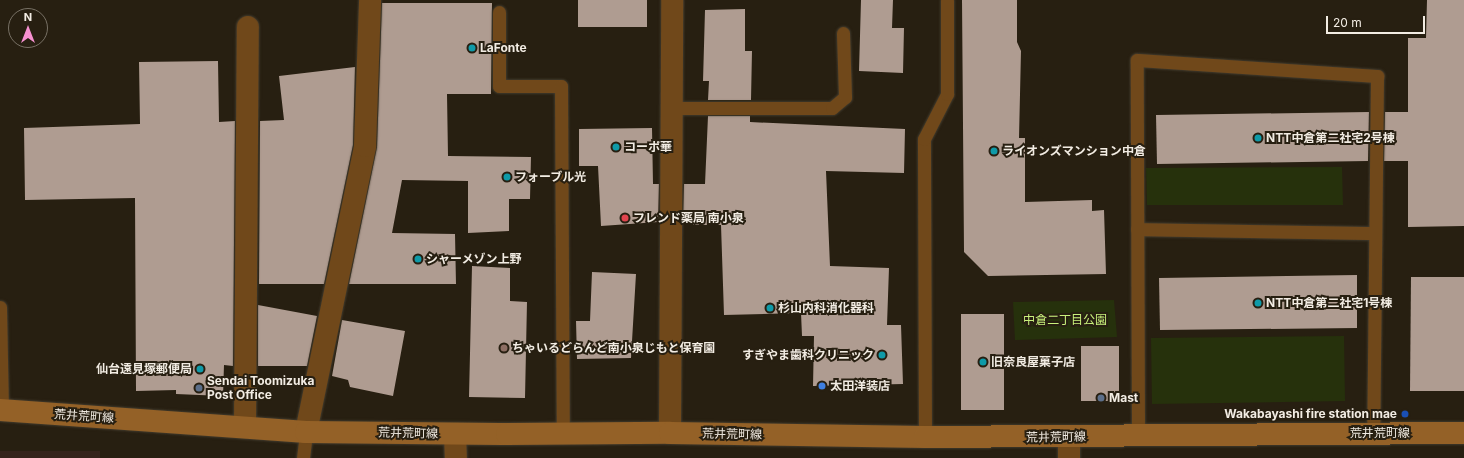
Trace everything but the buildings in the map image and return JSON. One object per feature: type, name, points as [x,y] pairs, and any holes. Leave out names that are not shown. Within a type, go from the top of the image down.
[{"type":"main road","name":"荒井荒町線","points":[[1,410],[306,432],[455,434],[670,433],[925,437],[1464,433]]},
{"type":"street","points":[[306,432],[365,146],[370,0]]},
{"type":"street","points":[[670,433],[672,0]]},
{"type":"street","points":[[245,427],[248,27]]},
{"type":"street","points":[[455,434],[456,458]]},
{"type":"street","points":[[1069,436],[1069,458]]},
{"type":"lane","points":[[925,437],[924,139],[947,94],[947,0]]},
{"type":"lane","points":[[499,12],[499,86],[561,86],[563,434]]},
{"type":"lane","points":[[672,108],[832,108],[845,97],[844,33]]},
{"type":"lane","points":[[1138,435],[1137,60],[1377,76],[1373,433]]},
{"type":"lane","points":[[1137,230],[1375,233]]},
{"type":"lane","points":[[0,308],[1,410]]},
{"type":"lane","points":[[303,458],[306,432]]},
{"type":"shaded area","points":[[0,451],[100,451],[100,458],[0,458]]},
{"type":"green space","points":[[1342,167],[1343,205],[1147,205],[1146,168]]},
{"type":"green space","name":"中倉二丁目公園","points":[[1114,300],[1117,337],[1015,340],[1013,302]]},
{"type":"green space","points":[[1344,336],[1345,401],[1152,404],[1151,338]]},
{"type":"place","name":"LaFonte","points":[[472,48]]},
{"type":"place","name":"NTT中倉第二社宅2号棟","points":[[1258,138]]},
{"type":"place","name":"コーポ華","points":[[616,147]]},
{"type":"place","name":"ライオンズマンション中倉","points":[[994,151]]},
{"type":"place","name":"フォーブル光","points":[[507,177]]},
{"type":"place","name":"フレンド薬局 南小泉","points":[[625,218]]},
{"type":"place","name":"シャーメゾン上野","points":[[418,259]]},
{"type":"place","name":"NTT中倉第二社宅1号棟","points":[[1258,303]]},
{"type":"place","name":"杉山内科消化器科","points":[[770,308]]},
{"type":"place","name":"ちゃいるどらんど南小泉じもと保育園","points":[[504,348]]},
{"type":"place","name":"すぎやま歯科クリニック","points":[[882,355]]},
{"type":"place","name":"旧奈良屋菓子店","points":[[983,362]]},
{"type":"place","name":"仙台遠見塚郵便局","points":[[200,369]]},
{"type":"place","name":"太田洋装店","points":[[822,386]]},
{"type":"place","name":"Sendai Toomizuka Post Office","points":[[199,388]]},
{"type":"place","name":"Mast","points":[[1101,398]]},
{"type":"place","name":"Wakabayashi fire station mae","points":[[1405,414]]}]
